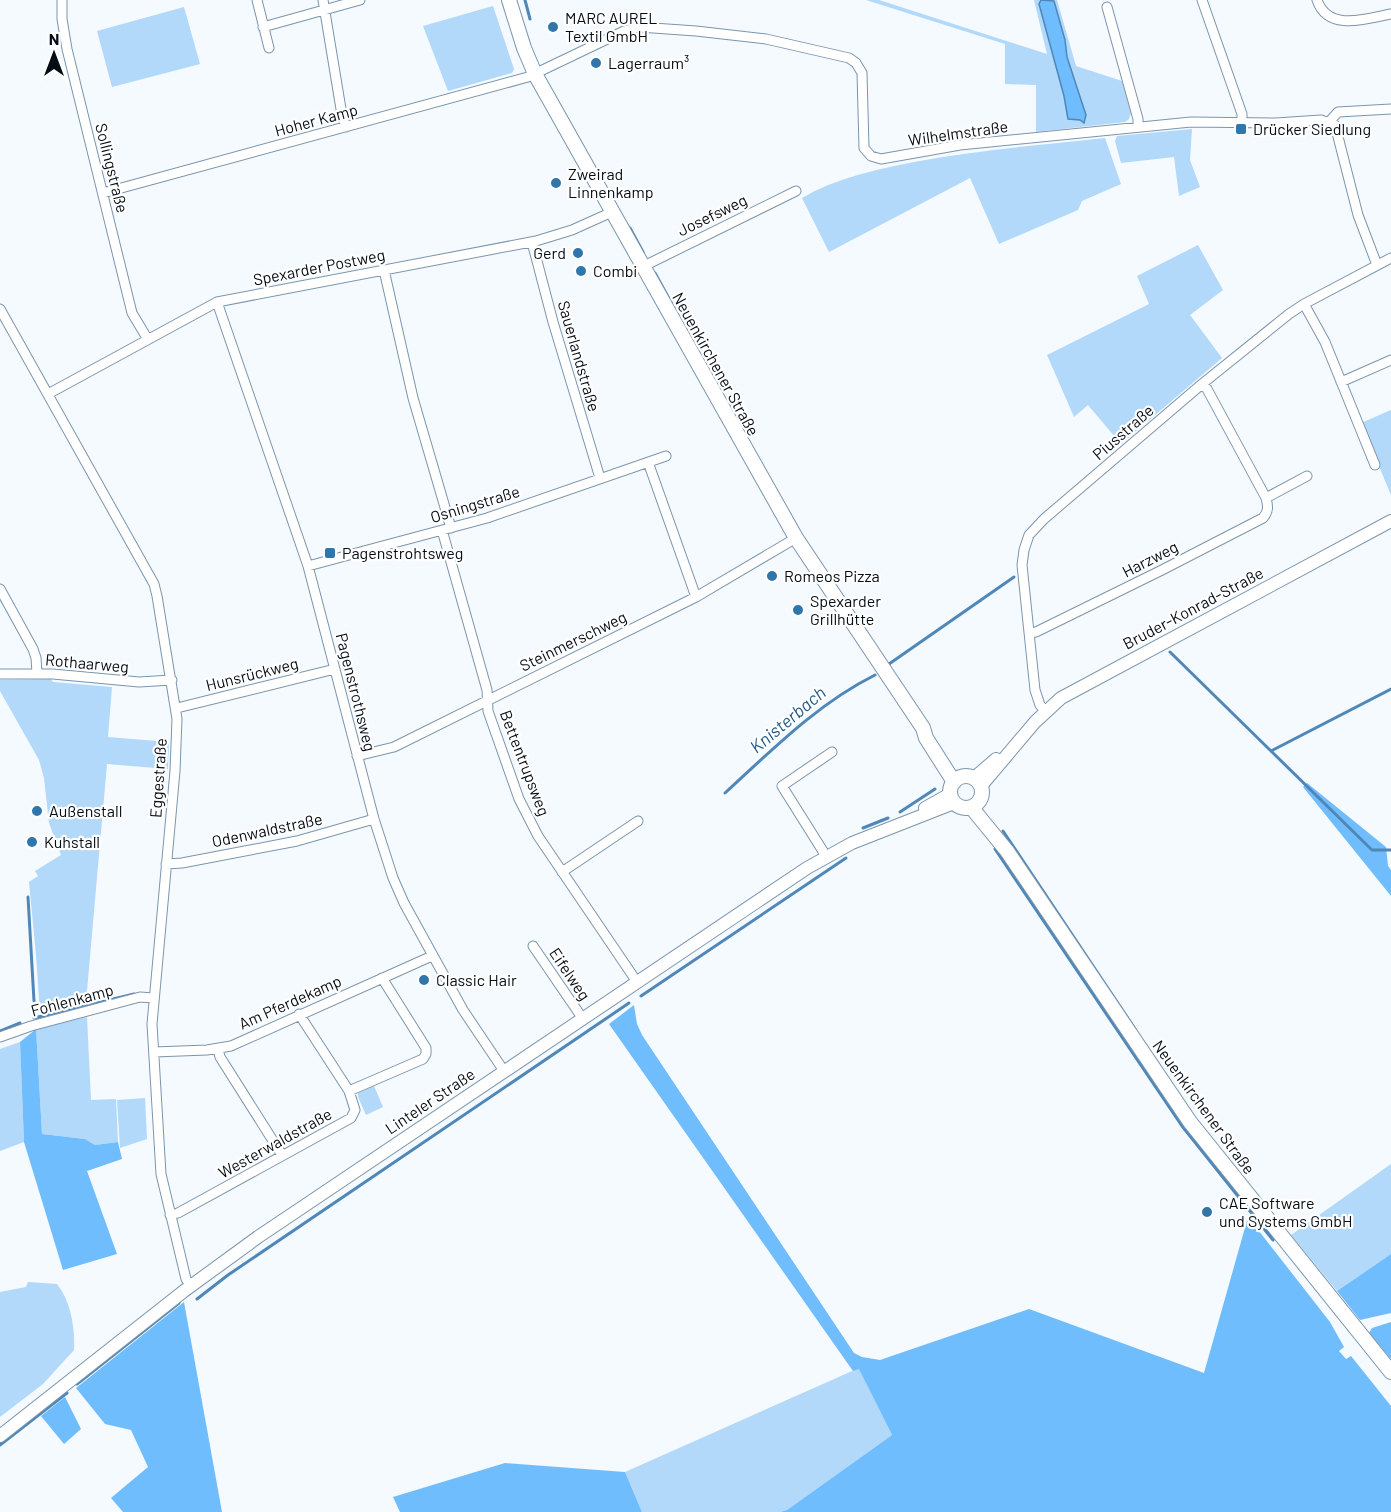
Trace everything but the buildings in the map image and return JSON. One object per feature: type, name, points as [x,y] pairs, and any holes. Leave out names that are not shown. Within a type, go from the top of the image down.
[{"type":"main road","name":"Neuenkirchener Straße","points":[[509,0],[535,74],[796,538],[923,728],[926,738],[963,786]]},
{"type":"main road","points":[[963,786],[982,794],[975,804],[962,807],[963,786]]},
{"type":"main road","name":"Neuenkirchener Straße","points":[[975,804],[1191,1122],[1391,1372]]},
{"type":"street","name":"Sollingstraße","points":[[62,0],[62,20],[67,49],[132,314],[147,339]]},
{"type":"street","points":[[257,0],[269,48]]},
{"type":"street","points":[[263,27],[324,5],[360,0]]},
{"type":"street","points":[[1202,0],[1242,114],[1242,123]]},
{"type":"street","points":[[1317,0],[1326,14],[1339,20],[1355,21],[1391,14]]},
{"type":"street","points":[[324,5],[346,128]]},
{"type":"street","points":[[1107,7],[1138,119],[1138,128]]},
{"type":"street","name":"Wilhelmstraße","points":[[535,74],[624,31],[649,27],[793,44],[849,58],[856,63],[862,73],[862,142],[867,152],[880,159],[960,145],[1191,122],[1321,120],[1329,122]]},
{"type":"street","name":"Hoher Kamp","points":[[104,193],[535,74]]},
{"type":"street","points":[[1377,265],[1358,215],[1335,126],[1329,122],[1338,112],[1391,109]]},
{"type":"street","name":"Josefsweg","points":[[642,267],[796,191]]},
{"type":"street","name":"Spexarder Postweg","points":[[48,394],[217,302],[532,242],[572,230],[612,212]]},
{"type":"street","name":"Sauerlandstraße","points":[[532,242],[553,322],[600,478]]},
{"type":"street","name":"Piusstraße","points":[[1045,711],[1040,705],[1035,690],[1022,565],[1029,535],[1044,519],[1202,384],[1304,304],[1391,258]]},
{"type":"street","name":"Bettentrupsweg","points":[[384,270],[413,398],[487,690],[488,711],[519,798],[538,836],[637,982]]},
{"type":"street","name":"Pagenstrothsweg","points":[[217,302],[308,566],[374,819],[393,878],[432,956],[463,1010],[504,1071]]},
{"type":"street","points":[[1304,304],[1325,342],[1375,465]]},
{"type":"street","name":"Eggestraße","points":[[0,309],[154,584],[177,708],[175,771],[153,998],[154,1052],[161,1174],[186,1279],[191,1286]]},
{"type":"street","points":[[1341,382],[1391,360]]},
{"type":"street","points":[[1202,384],[1207,389],[1266,498],[1307,476]]},
{"type":"street","name":"Osningstraße","points":[[308,566],[487,518],[666,456]]},
{"type":"street","points":[[648,462],[696,597]]},
{"type":"street","name":"Harzweg","points":[[1029,633],[1069,617],[1263,518],[1267,513],[1266,498]]},
{"type":"street","name":"Bruder-Konrad-Straße","points":[[963,786],[1022,738],[1045,711],[1076,690],[1391,521]]},
{"type":"street","name":"Steinmerschweg","points":[[357,756],[394,747],[696,597],[796,538]]},
{"type":"street","points":[[0,589],[33,649],[37,674]]},
{"type":"street","name":"Hunsrückweg","points":[[177,708],[335,669]]},
{"type":"street","name":"Rothaarweg","points":[[0,674],[37,674],[139,682],[172,680]]},
{"type":"street","points":[[826,856],[782,786],[832,752]]},
{"type":"street","name":"Linteler Straße","points":[[0,1436],[191,1286],[258,1237],[826,856],[898,823],[910,822],[963,786]]},
{"type":"street","name":"Odenwaldstraße","points":[[166,864],[297,841],[374,819]]},
{"type":"street","points":[[562,872],[638,821]]},
{"type":"street","name":"Eifelweg","points":[[533,946],[583,1019]]},
{"type":"street","name":"Am Pferdekamp","points":[[154,1052],[218,1049],[231,1046],[432,956]]},
{"type":"street","points":[[299,1014],[349,1091],[423,1059],[426,1048],[381,978]]},
{"type":"street","name":"Fohlenkamp","points":[[0,1037],[31,1026],[140,997],[153,998]]},
{"type":"street","points":[[218,1049],[220,1058],[282,1155]]},
{"type":"street","name":"Westerwaldstraße","points":[[170,1215],[178,1213],[351,1118],[355,1110],[349,1091]]},
{"type":"shaded area","points":[[866,0],[879,0],[1047,54],[1034,0],[1057,0],[1076,66],[1122,81],[1131,113],[1129,119],[1125,122],[1036,132],[1036,85],[1005,84],[1005,44]]},
{"type":"shaded area","points":[[1041,0],[1054,1],[1065,40],[1067,57],[1086,115],[1084,123],[1080,120],[1068,119],[1039,4]]},
{"type":"shaded area","points":[[493,6],[514,69],[512,73],[448,91],[423,26]]},
{"type":"shaded area","points":[[184,7],[200,64],[112,87],[97,31]]},
{"type":"shaded area","points":[[1192,129],[1190,160],[1200,187],[1179,196],[1174,157],[1121,163],[1115,141],[1117,136]]},
{"type":"shaded area","points":[[1105,138],[1121,184],[1082,201],[1078,210],[999,244],[970,178],[829,252],[802,198],[842,180],[914,162],[985,151]]},
{"type":"shaded area","points":[[1198,245],[1223,290],[1190,315],[1222,358],[1121,444],[1088,405],[1074,417],[1047,355],[1149,304],[1137,276]]},
{"type":"shaded area","points":[[1391,410],[1391,495],[1361,423]]},
{"type":"shaded area","points":[[51,679],[53,682],[112,687],[108,737],[169,742],[168,769],[107,764],[86,1002],[40,1014],[29,882],[38,876],[35,871],[61,855],[49,823],[44,778],[39,760],[0,691],[0,680]]},
{"type":"shaded area","points":[[1307,783],[1386,847],[1388,866],[1391,870],[1391,896],[1303,787]]},
{"type":"shaded area","points":[[634,1005],[637,1024],[642,1035],[854,1353],[880,1360],[1029,1309],[1204,1373],[1248,1217],[1330,1322],[1344,1347],[1339,1351],[1346,1359],[1351,1356],[1391,1406],[1391,1512],[780,1512],[787,1510],[892,1435],[859,1369],[853,1371],[609,1024]]},
{"type":"shaded area","points":[[87,1017],[91,1100],[116,1099],[118,1142],[95,1145],[85,1139],[42,1134],[36,1029]]},
{"type":"shaded area","points":[[36,1029],[42,1134],[85,1139],[95,1145],[118,1142],[122,1159],[87,1171],[117,1254],[63,1270],[24,1142],[20,1042]]},
{"type":"shaded area","points":[[20,1042],[24,1142],[0,1151],[0,1049]]},
{"type":"shaded area","points":[[374,1086],[383,1107],[366,1115],[358,1093]]},
{"type":"shaded area","points":[[145,1098],[147,1139],[120,1148],[117,1100]]},
{"type":"shaded area","points":[[1391,1164],[1391,1254],[1337,1291],[1291,1235]]},
{"type":"shaded area","points":[[1391,1254],[1391,1313],[1360,1320],[1337,1291]]},
{"type":"shaded area","points":[[28,1282],[57,1284],[62,1291],[71,1315],[74,1350],[43,1384],[0,1417],[0,1292],[26,1287]]},
{"type":"shaded area","points":[[184,1302],[222,1512],[123,1512],[111,1498],[148,1467],[131,1430],[105,1424],[76,1388]]},
{"type":"shaded area","points":[[1391,1322],[1391,1359],[1369,1333],[1372,1328]]},
{"type":"shaded area","points":[[859,1368],[892,1435],[787,1510],[780,1512],[642,1512],[625,1472]]},
{"type":"shaded area","points":[[65,1397],[81,1429],[64,1444],[41,1416]]},
{"type":"shaded area","points":[[505,1463],[625,1472],[642,1512],[400,1512],[393,1497]]},
{"type":"waterway","name":"Knisterbach","points":[[525,0],[530,19]]},
{"type":"waterway","points":[[630,228],[643,252]]},
{"type":"waterway","points":[[655,273],[674,308]]},
{"type":"waterway","name":"Knisterbach","points":[[889,664],[1014,577]]},
{"type":"waterway","points":[[1170,652],[1372,850],[1391,850]]},
{"type":"waterway","name":"Knisterbach","points":[[725,793],[814,714],[875,675]]},
{"type":"waterway","points":[[1271,751],[1391,689]]},
{"type":"waterway","points":[[900,812],[935,789]]},
{"type":"waterway","points":[[863,828],[888,818]]},
{"type":"waterway","points":[[1003,831],[1135,1029]]},
{"type":"waterway","points":[[995,849],[1182,1126],[1273,1240]]},
{"type":"waterway","points":[[641,996],[846,858]]},
{"type":"waterway","points":[[28,897],[34,1001]]},
{"type":"waterway","name":"Knisterbach","points":[[34,1018],[134,994]]},
{"type":"waterway","points":[[197,1299],[228,1275],[629,1003]]},
{"type":"waterway","name":"Knisterbach","points":[[0,1031],[20,1023]]},
{"type":"waterway","points":[[77,1384],[179,1303]]},
{"type":"waterway","points":[[0,1445],[67,1393]]},
{"type":"place","name":"MARC AUREL Textil GmbH","points":[[553,27]]},
{"type":"place","name":"Lagerraum³","points":[[596,63]]},
{"type":"place","name":"Drücker Siedlung","points":[[1241,129]]},
{"type":"place","name":"Zweirad Linnenkamp","points":[[556,183]]},
{"type":"place","name":"Gerd","points":[[578,253]]},
{"type":"place","name":"Combi","points":[[581,271]]},
{"type":"place","name":"Pagenstrohtsweg","points":[[330,553]]},
{"type":"place","name":"Romeos Pizza","points":[[772,576]]},
{"type":"place","name":"Spexarder Grillhütte","points":[[798,610]]},
{"type":"place","name":"Außenstall","points":[[37,811]]},
{"type":"place","name":"Kuhstall","points":[[32,842]]},
{"type":"place","name":"Classic Hair","points":[[424,980]]},
{"type":"place","name":"CAE Software und Systems GmbH","points":[[1207,1212]]}]
